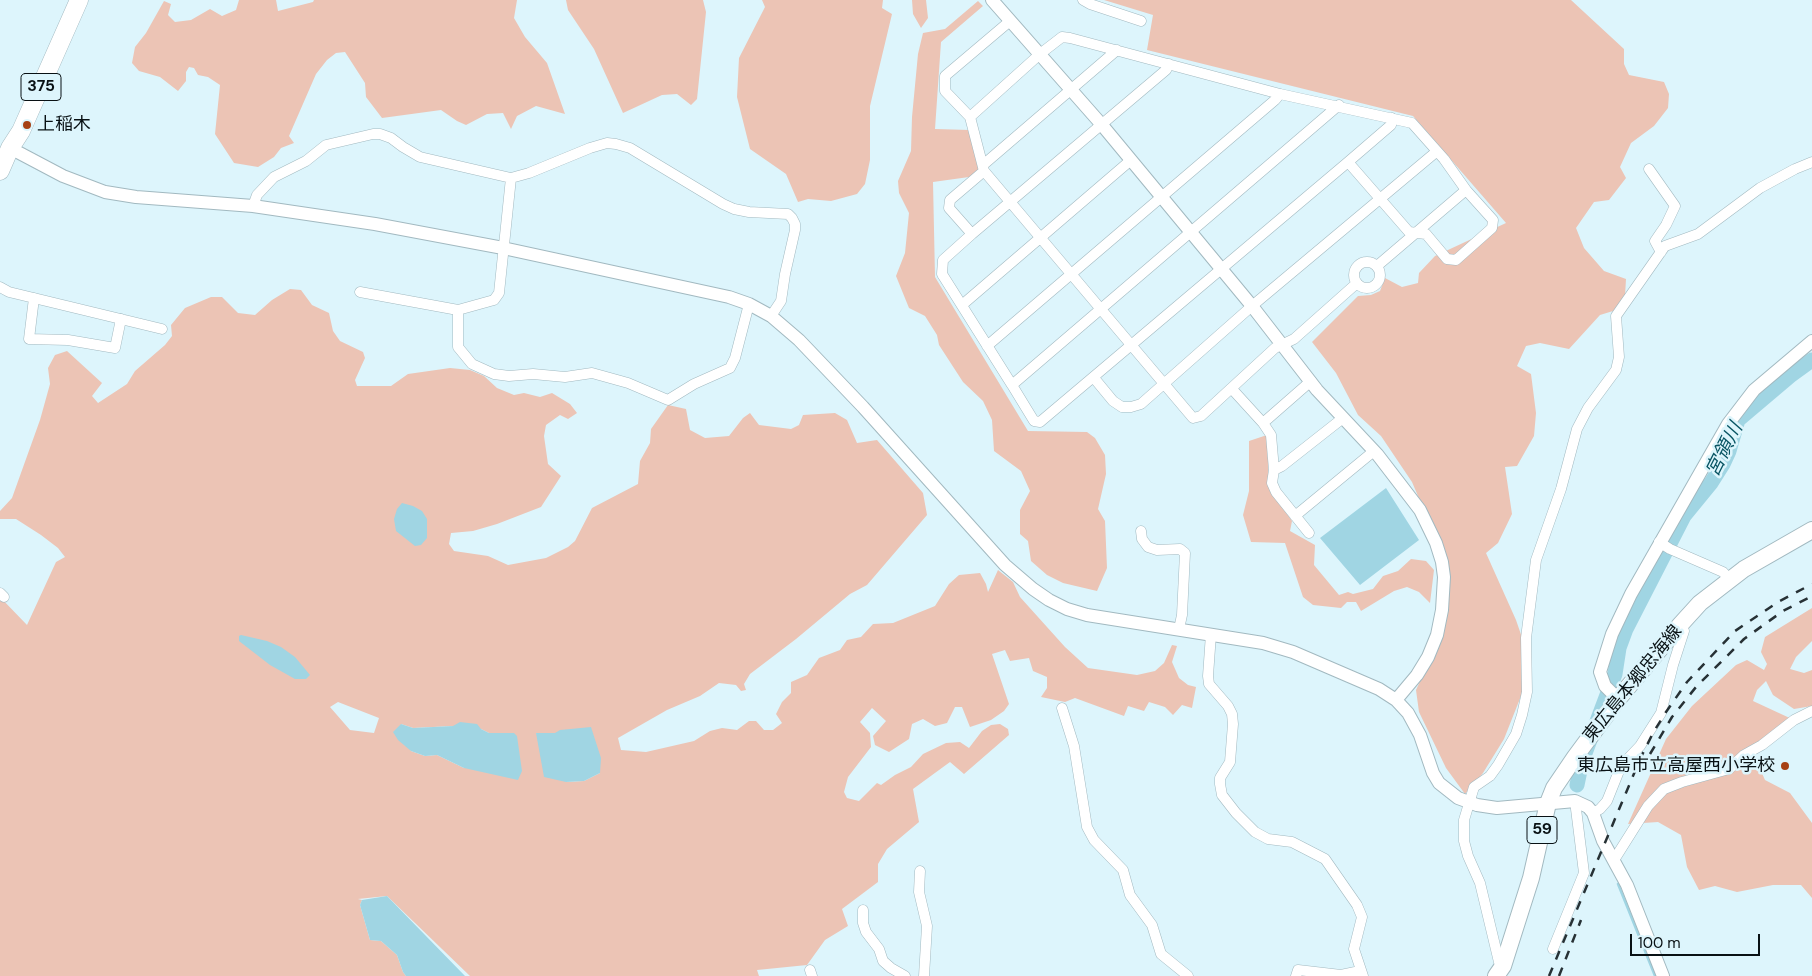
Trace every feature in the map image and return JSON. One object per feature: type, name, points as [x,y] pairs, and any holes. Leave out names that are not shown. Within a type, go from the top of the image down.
[{"type":"highway","name":"375","points":[[0,172],[5,146],[29,113],[79,0]]},
{"type":"main road","name":"東広島本郷忠海線","points":[[1499,971],[1531,878],[1548,803],[1554,788],[1618,698],[1700,603],[1744,569],[1812,530]]},
{"type":"street","points":[[992,0],[1102,125],[1252,306],[1310,381],[1374,451],[1420,510],[1436,543],[1442,562],[1444,576],[1442,610],[1431,650],[1417,675],[1396,700]]},
{"type":"street","points":[[1083,0],[1141,20]]},
{"type":"street","points":[[1010,21],[945,76],[945,91],[970,117],[983,168],[1100,310],[1193,418],[1201,416],[1276,348],[1294,339],[1357,283]]},
{"type":"street","points":[[970,117],[1040,54],[1062,37],[1070,38],[1280,94],[1412,122],[1466,190],[1493,220],[1492,228],[1456,260],[1447,259],[1426,234],[1409,232],[1348,162]]},
{"type":"street","points":[[972,234],[949,208],[950,200],[983,168],[1117,50]]},
{"type":"street","points":[[1169,64],[1166,70],[942,260],[942,274],[1034,421],[1040,422],[1132,346],[1221,268],[1391,125],[1392,118]]},
{"type":"street","points":[[986,346],[1276,100],[1280,94]]},
{"type":"street","points":[[1012,385],[1339,105]]},
{"type":"street","points":[[253,206],[257,195],[274,177],[306,161],[326,145],[373,134],[392,138],[420,157],[511,178],[590,148],[607,143],[616,144],[630,148],[728,206],[748,212],[788,214],[795,224],[795,230],[781,301],[771,316]]},
{"type":"street","points":[[5,146],[63,176],[105,192],[136,197],[253,206],[375,224],[504,248],[729,297],[749,304],[771,316],[806,346],[1005,564],[1032,589],[1067,609],[1087,615],[1263,643],[1293,652],[1380,689],[1396,700],[1408,713],[1420,735],[1433,773],[1439,783],[1458,798],[1468,802],[1497,808],[1575,801],[1588,807],[1593,813],[1602,841],[1627,885],[1663,976]]},
{"type":"street","points":[[1094,378],[1113,401],[1122,407],[1141,404],[1252,306],[1436,152]]},
{"type":"street","points":[[962,305],[1131,160]]},
{"type":"street","points":[[1499,971],[1499,962],[1480,882],[1464,842],[1464,820],[1474,787],[1490,776],[1516,734],[1527,692],[1526,638],[1536,560],[1561,489],[1577,429],[1588,408],[1616,370],[1620,357],[1616,316],[1664,246],[1698,234],[1760,188],[1794,169],[1812,162]]},
{"type":"street","points":[[1649,169],[1674,206],[1666,224],[1655,241],[1661,252]]},
{"type":"street","points":[[360,292],[458,310],[497,298],[511,178]]},
{"type":"street","points":[[1377,266],[1466,190]]},
{"type":"street","points":[[1368,262],[1377,266],[1380,276],[1375,285],[1366,288],[1357,283],[1354,274],[1358,265],[1368,262]]},
{"type":"street","points":[[0,287],[9,292],[162,329]]},
{"type":"street","points":[[34,298],[29,339],[68,340],[115,348],[121,319]]},
{"type":"street","points":[[458,310],[458,347],[472,364],[494,374],[510,376],[533,374],[565,377],[592,373],[628,383],[668,400],[694,384],[730,368],[735,358],[749,304]]},
{"type":"street","points":[[1618,698],[1605,686],[1600,672],[1612,634],[1631,594],[1665,546],[1728,424],[1754,390],[1811,344]]},
{"type":"street","points":[[1263,422],[1310,381]]},
{"type":"street","points":[[1232,389],[1263,422],[1270,435],[1274,470],[1272,483],[1276,492],[1309,533]]},
{"type":"street","points":[[1274,470],[1282,466],[1343,418]]},
{"type":"street","points":[[1295,516],[1374,451]]},
{"type":"street","points":[[1140,531],[1142,539],[1148,547],[1158,550],[1180,549],[1185,553],[1180,629]]},
{"type":"street","points":[[1665,546],[1723,572],[1730,580]]},
{"type":"street","points":[[1593,813],[1607,802],[1621,766],[1640,746],[1661,713],[1672,665],[1684,631],[1680,624]]},
{"type":"street","points":[[1211,634],[1209,684],[1228,706],[1232,714],[1233,724],[1230,762],[1220,778],[1222,795],[1255,832],[1268,839],[1292,842],[1325,859],[1357,905],[1362,917],[1354,948],[1362,973],[1341,975],[1298,970],[1296,976]]},
{"type":"street","points":[[1062,708],[1074,746],[1087,827],[1094,840],[1123,870],[1130,896],[1152,925],[1161,954],[1188,976]]},
{"type":"street","points":[[1614,860],[1648,806],[1664,789],[1729,769],[1794,720],[1812,710]]},
{"type":"street","points":[[1553,949],[1584,873],[1575,801]]},
{"type":"street","points":[[920,871],[919,892],[927,926],[924,976]]},
{"type":"street","points":[[863,910],[863,923],[866,932],[879,949],[883,961],[902,976]]},
{"type":"shaded area","points":[[239,0],[276,0],[278,11],[313,2],[314,0],[517,0],[514,18],[525,37],[547,63],[565,114],[536,106],[517,116],[511,129],[503,113],[487,114],[466,125],[441,110],[382,118],[366,97],[365,83],[345,52],[336,53],[327,60],[316,74],[289,136],[294,143],[281,148],[274,157],[258,167],[234,163],[215,134],[220,85],[208,77],[198,75],[194,68],[189,67],[186,72],[186,81],[178,91],[160,77],[139,71],[132,63],[135,47],[146,33],[164,1],[171,4],[168,15],[175,22],[191,20],[210,9],[222,16],[236,10]]},
{"type":"shaded area","points":[[566,0],[703,0],[706,12],[697,99],[691,105],[677,94],[662,95],[623,113],[594,49],[568,10]]},
{"type":"shaded area","points":[[762,0],[883,0],[882,8],[892,14],[870,106],[870,160],[865,184],[857,194],[831,201],[808,199],[798,202],[786,174],[750,149],[737,97],[739,58],[765,7]]},
{"type":"shaded area","points":[[912,0],[926,0],[928,18],[921,28],[913,14]]},
{"type":"shaded area","points":[[1104,0],[1571,0],[1624,49],[1624,64],[1629,75],[1664,82],[1669,94],[1668,108],[1654,126],[1631,143],[1620,167],[1626,178],[1609,200],[1594,202],[1576,228],[1584,248],[1604,271],[1626,279],[1625,296],[1613,311],[1600,315],[1569,349],[1540,343],[1526,346],[1517,366],[1531,374],[1536,413],[1534,436],[1517,466],[1505,467],[1512,514],[1498,543],[1486,553],[1516,620],[1527,652],[1523,691],[1504,739],[1483,773],[1465,794],[1446,768],[1419,712],[1416,690],[1442,634],[1449,598],[1447,564],[1412,482],[1381,436],[1358,415],[1336,373],[1312,342],[1358,296],[1371,295],[1380,291],[1385,278],[1402,287],[1418,283],[1419,273],[1435,256],[1506,223],[1413,116],[1147,50],[1153,15]]},
{"type":"shaded area","points":[[978,1],[983,6],[941,42],[935,129],[970,130],[979,170],[969,177],[933,182],[935,277],[1028,431],[1087,432],[1095,438],[1105,455],[1106,474],[1098,509],[1105,521],[1107,568],[1097,591],[1063,583],[1047,575],[1031,561],[1028,541],[1020,534],[1020,510],[1030,491],[1021,471],[994,451],[992,420],[983,401],[963,382],[939,345],[937,335],[925,316],[909,308],[896,276],[905,253],[909,213],[899,193],[898,181],[911,151],[918,54],[923,33],[945,29]]},
{"type":"shaded area","points":[[290,289],[301,290],[312,305],[329,313],[333,331],[340,341],[363,352],[365,358],[355,380],[357,386],[391,386],[408,374],[450,368],[470,370],[484,376],[497,388],[514,395],[524,393],[540,397],[552,393],[570,404],[577,413],[568,419],[560,415],[546,425],[544,436],[548,464],[561,476],[541,507],[473,531],[451,533],[449,544],[454,551],[488,556],[508,565],[546,558],[568,547],[575,541],[592,508],[638,484],[640,461],[650,443],[651,429],[668,405],[686,409],[690,430],[705,438],[729,436],[743,418],[750,413],[759,425],[791,429],[799,425],[803,415],[835,413],[847,420],[857,443],[877,440],[923,493],[927,515],[867,585],[850,594],[750,674],[744,684],[746,690],[741,691],[736,685],[719,683],[700,696],[667,710],[618,738],[621,750],[646,752],[694,741],[710,731],[722,728],[737,730],[749,721],[756,721],[764,730],[773,730],[782,723],[776,714],[782,702],[791,693],[791,682],[807,675],[819,658],[840,650],[847,640],[861,637],[873,624],[893,623],[935,606],[949,584],[959,575],[980,573],[988,592],[998,570],[1013,582],[1020,597],[1065,647],[1088,668],[1137,675],[1155,671],[1164,663],[1172,645],[1177,646],[1172,662],[1179,678],[1188,685],[1196,687],[1192,708],[1182,705],[1173,715],[1165,707],[1149,702],[1144,711],[1128,706],[1124,716],[1075,698],[1065,702],[1041,697],[1047,688],[1047,677],[1033,671],[1029,658],[1010,661],[1005,650],[992,654],[1009,704],[1004,711],[991,720],[970,727],[962,707],[955,707],[947,723],[935,726],[923,719],[912,724],[909,739],[889,752],[875,745],[873,736],[886,721],[872,708],[860,722],[870,733],[871,747],[848,777],[844,792],[847,798],[859,801],[877,783],[881,785],[911,767],[923,754],[946,743],[960,742],[969,748],[982,731],[991,725],[1000,724],[1008,729],[1009,735],[964,774],[950,762],[913,789],[919,822],[887,849],[878,864],[878,882],[842,909],[848,926],[825,940],[807,965],[757,970],[759,976],[470,976],[387,896],[358,899],[362,900],[360,905],[370,940],[381,941],[397,955],[406,976],[0,976],[0,597],[27,625],[56,562],[65,557],[58,548],[16,519],[0,519],[0,511],[12,498],[40,420],[50,384],[48,368],[55,355],[67,351],[102,383],[92,396],[98,403],[127,384],[135,371],[165,345],[172,336],[171,325],[185,308],[211,297],[222,297],[238,313],[255,315],[272,300]],"holes":[[[338,702],[379,718],[374,733],[350,730],[330,707]],[[401,724],[413,728],[453,726],[481,729],[489,733],[514,733],[464,768],[437,755],[425,756],[411,751]],[[536,733],[555,733],[600,773],[584,781],[566,782]]]},
{"type":"shaded area","points":[[1267,435],[1269,488],[1292,521],[1290,531],[1315,545],[1314,565],[1339,595],[1373,589],[1383,576],[1398,571],[1411,559],[1426,561],[1434,570],[1430,603],[1419,592],[1407,587],[1394,591],[1361,611],[1356,602],[1347,602],[1341,608],[1313,605],[1303,597],[1285,543],[1251,542],[1243,515],[1249,491],[1249,441]]},
{"type":"shaded area","points":[[1812,608],[1812,641],[1796,657],[1790,669],[1804,673],[1812,670],[1812,706],[1794,709],[1773,695],[1766,681],[1757,690],[1753,701],[1794,720],[1752,751],[1765,780],[1790,793],[1812,823],[1812,898],[1801,885],[1773,885],[1737,892],[1715,886],[1699,890],[1687,867],[1681,835],[1658,822],[1628,824],[1666,739],[1692,706],[1736,665],[1747,660],[1764,670],[1767,664],[1761,652],[1765,637]]},
{"type":"water","points":[[1386,488],[1419,540],[1360,585],[1320,538]]},
{"type":"water","points":[[402,503],[422,511],[427,519],[427,538],[421,545],[415,546],[396,531],[394,519],[397,509]]},
{"type":"water","points":[[239,636],[267,641],[281,647],[295,657],[310,675],[306,679],[295,679],[270,665],[239,641]]},
{"type":"water","points":[[460,722],[477,724],[481,729],[489,733],[514,733],[517,736],[522,771],[518,780],[464,768],[437,755],[425,756],[411,751],[398,740],[393,732],[401,724],[413,728],[453,726]]},
{"type":"water","points":[[591,727],[601,758],[600,773],[584,781],[566,782],[544,777],[536,733],[555,733],[560,730]]},
{"type":"water","points":[[387,896],[465,976],[406,976],[397,955],[381,941],[370,940],[360,905],[362,900]]},
{"type":"waterway","name":"宮領川","points":[[1577,785],[1582,761],[1615,674],[1619,648],[1626,629],[1684,516],[1711,483],[1723,464],[1738,420],[1812,360]]},
{"type":"waterway","points":[[1618,884],[1655,976]]},
{"type":"railway","points":[[1549,976],[1641,757],[1666,712],[1687,682],[1735,631],[1778,602],[1812,584]]},
{"type":"railway","points":[[1650,754],[1672,717],[1696,687],[1744,639],[1783,611],[1812,596]]},
{"type":"railway","points":[[1559,976],[1581,920]]},
{"type":"place","name":"上稲木","points":[[27,125]]},
{"type":"place","name":"東広島市立高屋西小学校","points":[[1785,766]]}]
